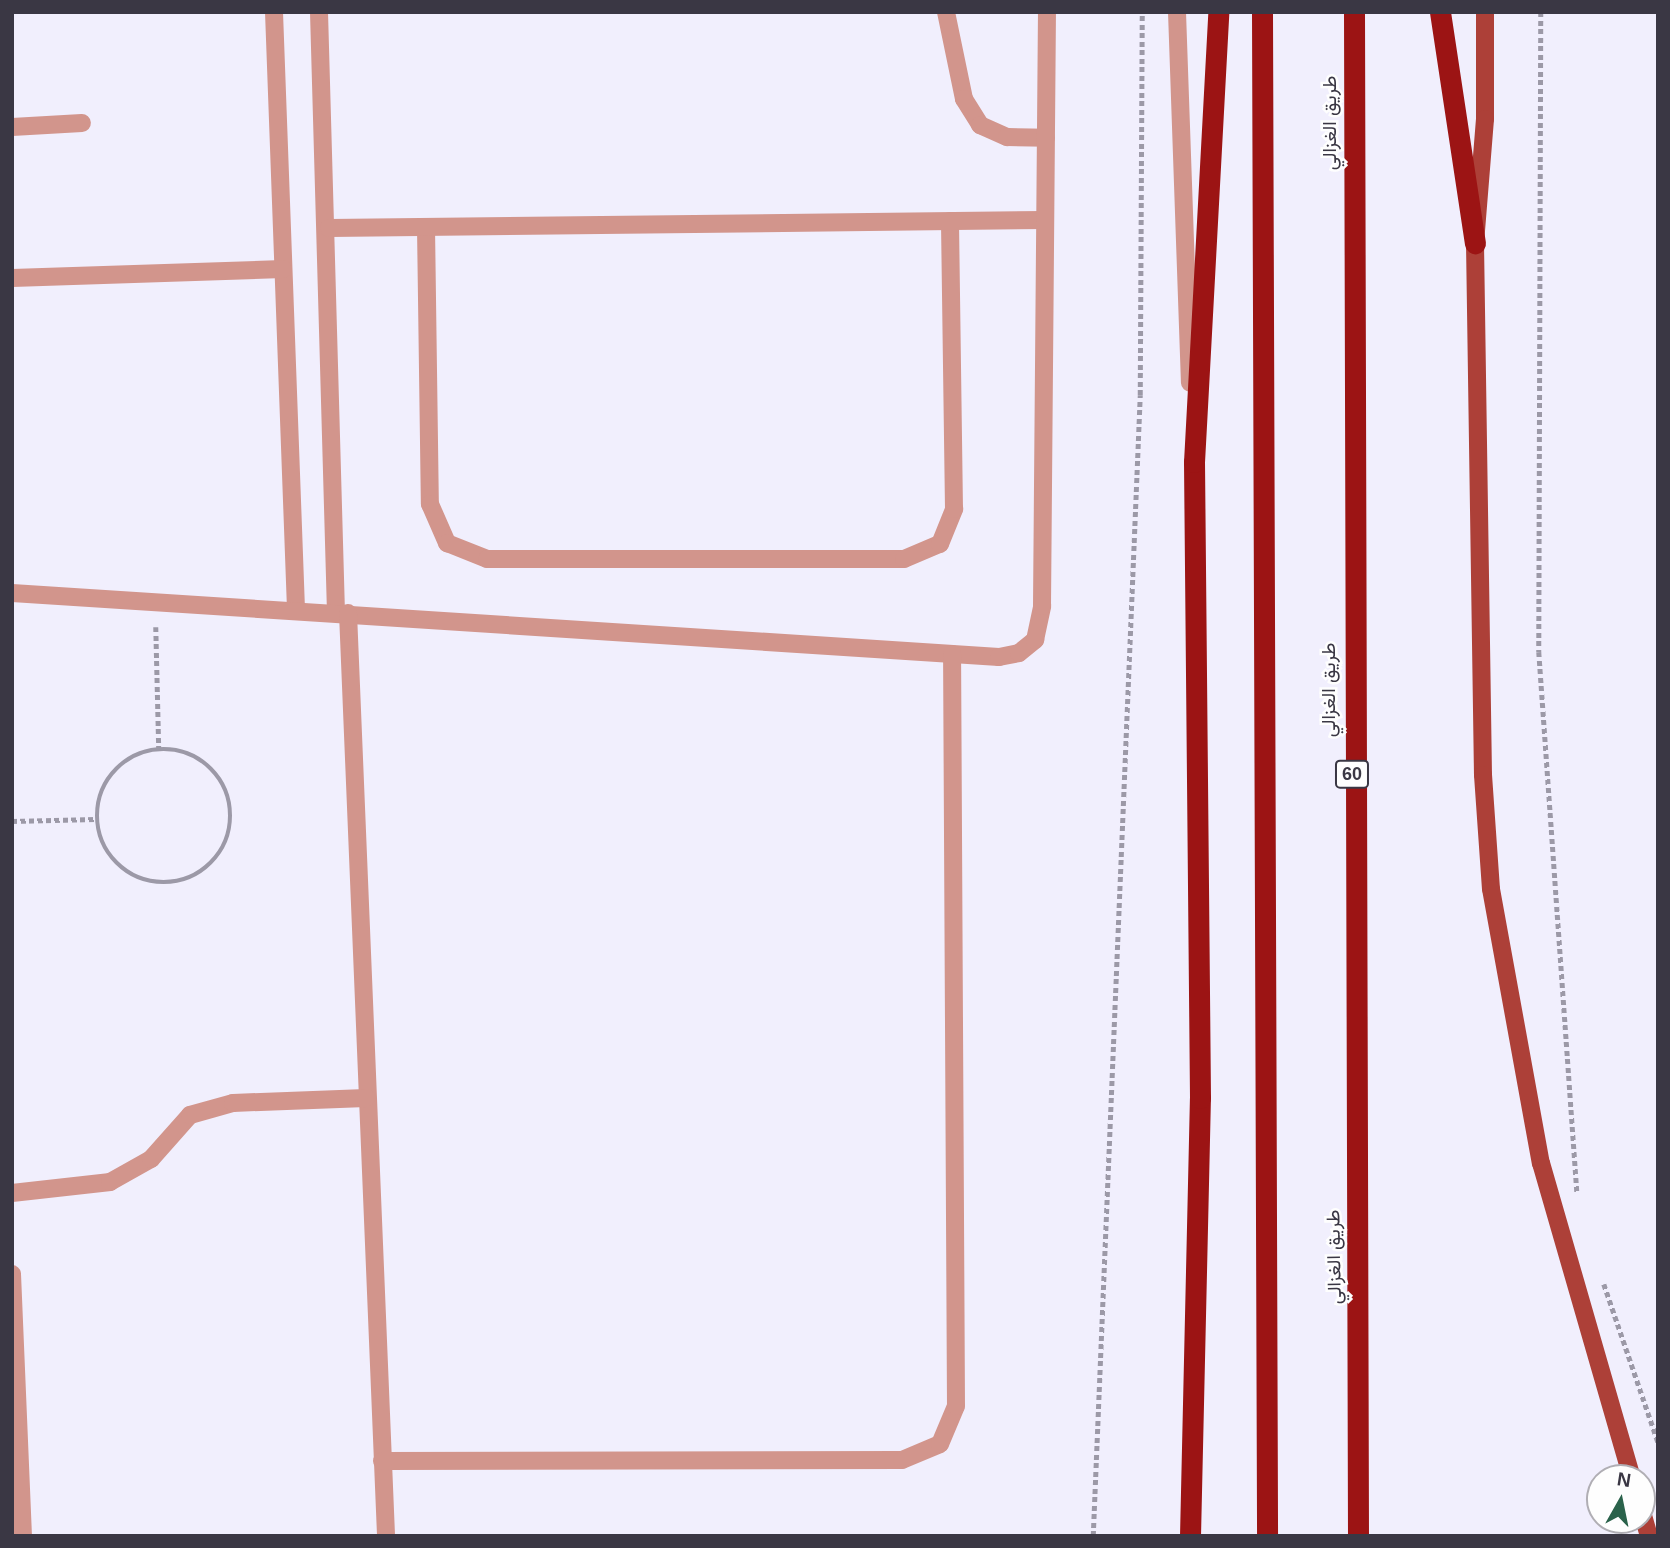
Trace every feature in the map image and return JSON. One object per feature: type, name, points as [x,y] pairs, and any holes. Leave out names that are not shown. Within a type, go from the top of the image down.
[{"type":"highway","points":[[1190,1536],[1200,1098],[1194,462],[1218,12]]},
{"type":"highway","points":[[1262,12],[1267,1536]]},
{"type":"highway","name":"طريق الغزالي","points":[[1354,12],[1358,1536]]},
{"type":"highway","points":[[1440,12],[1475,243]]},
{"type":"main road","points":[[1485,12],[1485,119],[1475,243],[1483,775],[1491,889],[1541,1163],[1628,1464]]},
{"type":"lane","points":[[274,12],[296,610]]},
{"type":"lane","points":[[319,12],[342,612],[386,1536]]},
{"type":"lane","points":[[946,12],[964,99],[979,125],[1007,137],[1046,138]]},
{"type":"lane","points":[[12,593],[342,612],[952,654],[1019,653],[1040,625],[1047,12]]},
{"type":"lane","points":[[1177,12],[1194,462]]},
{"type":"lane","points":[[12,127],[82,123]]},
{"type":"lane","points":[[329,228],[1045,220]]},
{"type":"lane","points":[[426,227],[430,504],[447,543],[486,559],[904,559],[940,544],[954,509],[950,221]]},
{"type":"lane","points":[[12,278],[283,269]]},
{"type":"lane","points":[[383,1461],[902,1460],[940,1444],[956,1406],[952,654]]},
{"type":"lane","points":[[12,1193],[110,1182],[150,1159],[190,1115],[233,1103],[366,1098]]},
{"type":"lane","points":[[12,1274],[23,1536]]},
{"type":"path","points":[[1093,1536],[1140,394],[1142,12]]},
{"type":"path","points":[[1541,12],[1539,652],[1578,1205]]},
{"type":"path","points":[[155,601],[159,749]]},
{"type":"path","points":[[159,749],[185,752],[209,765],[225,786],[233,812],[229,838],[215,862],[194,878],[168,884],[141,880],[118,867],[102,845],[96,819],[100,793],[113,771],[134,755],[159,749]]},
{"type":"path","points":[[12,821],[96,819]]},
{"type":"path","points":[[1602,1279],[1658,1442]]}]
